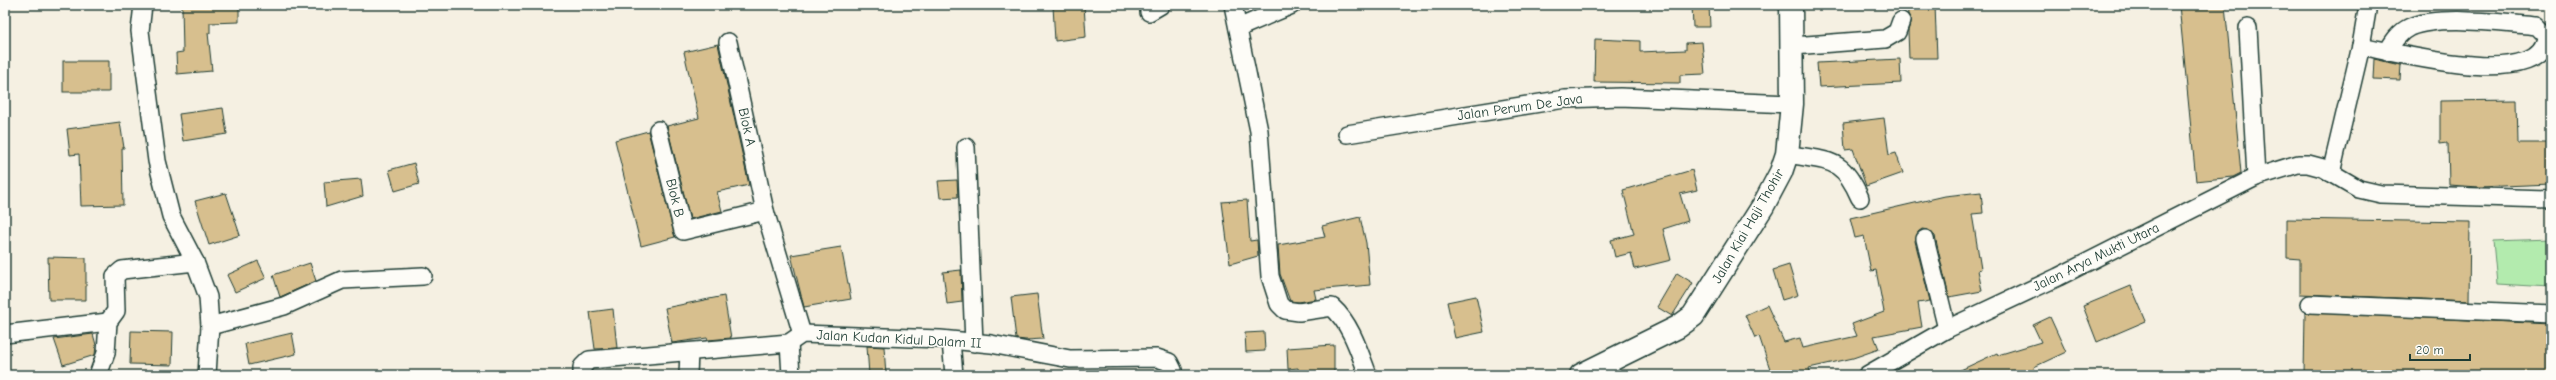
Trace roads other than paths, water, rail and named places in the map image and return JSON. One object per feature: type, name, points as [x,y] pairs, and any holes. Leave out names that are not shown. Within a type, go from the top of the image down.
[{"type":"street","points":[[143,5],[140,31],[157,161],[171,216],[195,262],[208,297],[210,326],[207,375]]},
{"type":"street","points":[[1233,5],[1259,131],[1270,276],[1279,304],[1285,310],[1299,312],[1332,307],[1340,313],[1352,334],[1368,375]]},
{"type":"street","points":[[1238,28],[1292,5]]},
{"type":"street","name":"Jalan Kiai Haji Thohir","points":[[1581,375],[1678,326],[1693,316],[1763,206],[1781,172],[1787,154],[1792,104],[1793,46],[1791,5]]},
{"type":"street","points":[[2331,173],[2361,46],[2368,5]]},
{"type":"street","points":[[1793,46],[1885,39],[1897,32],[1901,21]]},
{"type":"street","points":[[2361,46],[2387,52],[2439,63],[2519,63],[2528,62],[2537,56],[2545,46],[2546,36],[2536,26],[2428,22],[2409,28],[2395,38],[2387,52]]},
{"type":"street","points":[[2248,28],[2256,177]]},
{"type":"street","name":"Blok A","points":[[728,42],[765,211],[796,339],[791,375]]},
{"type":"street","name":"Jalan Perum De Java","points":[[1346,134],[1565,99],[1620,97],[1792,104]]},
{"type":"street","name":"Blok B","points":[[658,130],[683,231],[765,211]]},
{"type":"street","points":[[966,147],[974,343]]},
{"type":"street","points":[[1787,154],[1831,163],[1842,167],[1851,177],[1860,198]]},
{"type":"street","name":"Jalan Arya Mukti Utara","points":[[1867,375],[1947,329],[2065,273],[2256,177],[2298,164],[2318,166],[2359,188],[2381,194],[2551,199]]},
{"type":"street","points":[[1925,239],[1947,329]]},
{"type":"street","points":[[98,375],[106,353],[108,322],[116,311],[116,276],[122,270],[195,262]]},
{"type":"street","points":[[210,326],[284,306],[342,280],[423,276]]},
{"type":"street","points":[[2310,304],[2551,314]]},
{"type":"street","points":[[5,334],[108,322]]},
{"type":"street","name":"Jalan Kudan Kidul Dalam II","points":[[582,375],[582,367],[589,360],[689,352],[796,339],[874,335],[974,343],[1070,359],[1161,359],[1169,362],[1173,370],[1173,375]]},
{"type":"street","points":[[951,341],[954,375]]},
{"type":"street","points":[[688,375],[689,352]]}]
